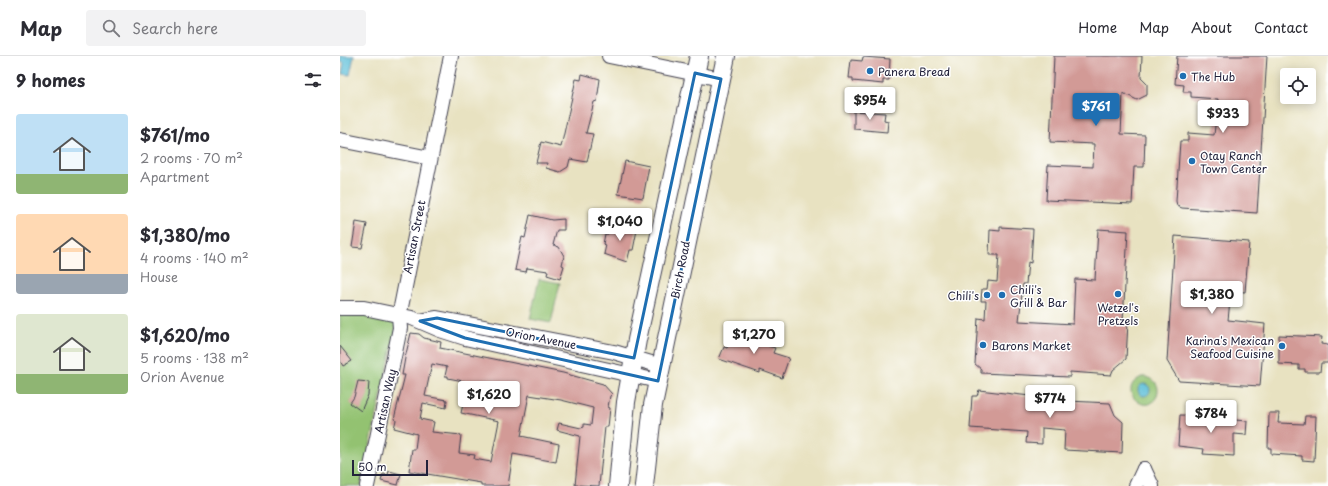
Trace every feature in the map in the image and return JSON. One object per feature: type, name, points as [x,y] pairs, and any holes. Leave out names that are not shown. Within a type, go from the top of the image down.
[{"type":"main road","name":"Birch Road","points":[[644,486],[651,416],[659,374],[726,56]]},
{"type":"main road","points":[[618,486],[620,452],[632,366],[697,65]]},
{"type":"street","points":[[340,140],[430,158],[451,56]]},
{"type":"street","points":[[609,56],[697,65],[721,79]]},
{"type":"street","name":"Artisan Street","points":[[399,316],[430,158]]},
{"type":"street","name":"Orion Avenue","points":[[340,308],[364,308],[420,321],[437,318],[614,352],[632,366],[659,374]]},
{"type":"street","name":"Artisan Way","points":[[367,486],[400,328],[399,316]]},
{"type":"street","points":[[1136,486],[1144,469],[1152,486]]},
{"type":"highlighted area","points":[[695,73],[721,79],[658,381],[465,338],[420,321],[437,318],[634,358]]},
{"type":"green space","points":[[539,279],[560,283],[551,323],[530,319]]},
{"type":"green space","points":[[340,308],[399,316],[361,486],[340,486]]},
{"type":"green space","points":[[1142,377],[1152,379],[1158,387],[1157,395],[1153,402],[1147,404],[1136,400],[1132,395],[1131,388],[1134,382]]},
{"type":"water","points":[[340,56],[354,56],[350,75],[342,74],[344,63],[340,62]]},
{"type":"water","points":[[1142,384],[1146,384],[1150,390],[1146,396],[1142,396],[1138,392],[1138,388]]},
{"type":"building","points":[[1054,56],[1142,56],[1141,78],[1147,84],[1147,95],[1137,100],[1123,93],[1121,134],[1145,135],[1144,167],[1134,167],[1132,204],[1046,200],[1048,165],[1093,167],[1094,144],[1050,142]]},
{"type":"building","points":[[1177,56],[1267,56],[1257,213],[1182,208],[1177,206],[1176,201],[1180,141],[1188,141],[1188,133],[1214,135],[1218,99],[1191,97],[1191,92],[1183,92],[1184,85],[1175,84]]},
{"type":"building","name":"Panera Bread","points":[[863,57],[890,59],[889,80],[883,80],[883,84],[853,81],[853,78],[849,78],[851,60],[862,61]]},
{"type":"building","points":[[582,74],[600,79],[597,101],[594,102],[586,133],[593,134],[587,162],[570,159],[568,167],[560,172],[546,168],[547,163],[536,163],[541,142],[561,147],[576,79],[581,80]]},
{"type":"building","points":[[854,111],[885,113],[884,120],[888,121],[887,132],[854,129]]},
{"type":"building","points":[[625,161],[649,166],[643,198],[618,194]]},
{"type":"building","points":[[530,215],[552,220],[564,219],[564,230],[557,230],[553,245],[559,247],[564,256],[562,265],[564,266],[560,279],[547,275],[548,271],[527,268],[526,272],[515,270],[522,237],[525,238]]},
{"type":"building","points":[[356,222],[367,224],[362,248],[352,247]]},
{"type":"building","points":[[611,224],[637,230],[633,250],[630,250],[627,262],[604,254],[606,245],[603,244],[605,234],[608,234]]},
{"type":"building","points":[[1000,227],[1033,229],[1031,263],[1028,262],[1026,284],[1023,284],[1019,321],[1073,324],[1075,279],[1095,280],[1098,229],[1128,231],[1123,321],[1128,322],[1126,359],[1113,370],[1111,375],[1070,372],[1070,377],[981,373],[981,369],[975,364],[978,318],[985,319],[986,301],[981,301],[982,289],[987,289],[988,281],[997,282],[999,255],[989,255],[990,230],[1000,231]]},
{"type":"building","points":[[1175,236],[1249,242],[1245,292],[1231,291],[1228,320],[1265,324],[1260,386],[1179,381],[1167,361]]},
{"type":"building","points":[[734,329],[770,342],[768,346],[775,348],[773,353],[789,358],[782,378],[760,370],[760,373],[719,359],[724,347],[727,348]]},
{"type":"building","points":[[411,333],[419,334],[424,338],[441,342],[440,348],[563,373],[603,384],[612,394],[610,396],[608,407],[610,408],[608,427],[605,427],[599,486],[575,485],[580,436],[557,430],[559,423],[581,428],[584,427],[584,424],[591,425],[593,408],[561,400],[529,395],[521,436],[559,444],[556,462],[513,454],[508,486],[481,486],[481,483],[409,471],[412,449],[415,449],[417,434],[394,428],[396,420],[394,419],[405,375],[402,375]],"holes":[[[432,364],[447,367],[445,376],[468,382],[461,413],[499,421],[491,462],[474,459],[475,455],[459,453],[461,435],[432,432],[434,422],[420,419],[423,403],[446,408],[447,400],[425,396]]]},
{"type":"building","points":[[1279,335],[1322,337],[1321,344],[1328,345],[1328,363],[1321,363],[1320,372],[1305,372],[1305,369],[1299,369],[1299,365],[1279,364]]},
{"type":"building","points":[[340,346],[352,361],[343,366],[340,361]]},
{"type":"building","points":[[358,381],[369,382],[368,395],[361,411],[350,403],[354,397]]},
{"type":"building","points":[[979,390],[1030,396],[1039,396],[1044,393],[1068,396],[1068,401],[1110,403],[1115,415],[1123,422],[1122,453],[1064,450],[1065,430],[1042,428],[1042,444],[1026,443],[1027,432],[970,428],[972,396],[977,396]]},
{"type":"building","points":[[1269,413],[1279,413],[1278,423],[1304,424],[1305,416],[1316,416],[1314,461],[1302,460],[1302,456],[1271,454],[1271,448],[1268,448]]},
{"type":"building","points":[[1180,415],[1235,417],[1235,420],[1247,421],[1246,435],[1234,434],[1234,456],[1203,454],[1204,449],[1178,446]]},
{"type":"building","points":[[389,471],[401,474],[398,485],[381,481],[383,474],[388,475]]},
{"type":"place","name":"Panera Bread","points":[[870,71]]},
{"type":"place","name":"The Hub","points":[[1183,76]]},
{"type":"place","name":"Otay Ranch Town Center","points":[[1192,161]]},
{"type":"place","name":"Wetzel's Pretzels","points":[[1118,294]]},
{"type":"place","name":"Chili's","points":[[987,295]]},
{"type":"place","name":"Chili's Grill & Bar","points":[[1002,295]]},
{"type":"place","name":"Barons Market","points":[[983,345]]},
{"type":"place","name":"Karina's Mexican Seafood Cuisine","points":[[1282,346]]}]
